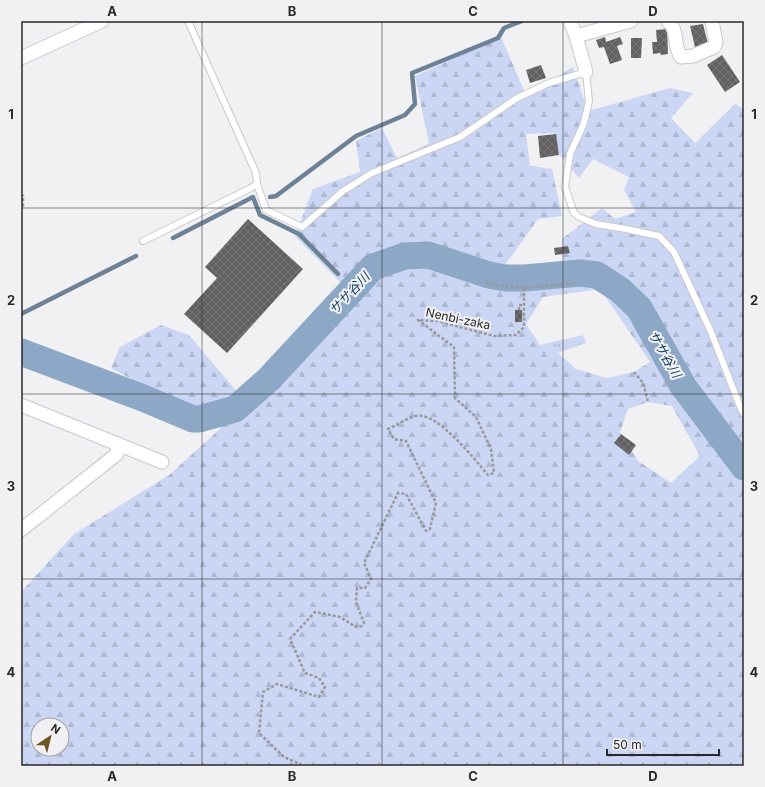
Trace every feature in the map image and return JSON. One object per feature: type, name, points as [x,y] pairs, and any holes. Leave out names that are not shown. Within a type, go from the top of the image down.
[{"type":"street","points":[[21,58],[102,21]]},
{"type":"street","points":[[570,21],[576,36],[586,72]]},
{"type":"street","points":[[576,36],[632,21]]},
{"type":"street","points":[[668,21],[673,26],[678,52],[681,57],[692,56],[714,47],[716,43],[712,21]]},
{"type":"street","points":[[21,405],[162,462]]},
{"type":"street","points":[[21,530],[117,454],[118,444]]},
{"type":"lane","points":[[188,21],[256,173],[257,184],[266,210],[302,227],[343,191],[372,173],[460,137],[517,98],[549,83],[586,72],[589,101],[584,123],[570,154],[565,187],[574,213],[579,217],[596,224],[659,236],[674,252],[711,332],[744,414]]},
{"type":"lane","points":[[143,241],[257,184]]},
{"type":"path","points":[[21,194],[23,196],[21,208]]},
{"type":"path","points":[[486,283],[503,287],[524,288],[576,283]]},
{"type":"path","points":[[519,310],[519,305],[524,306],[524,288]]},
{"type":"path","name":"Nenbi-zaka","points":[[301,766],[300,764],[284,757],[259,732],[263,692],[277,684],[319,697],[325,687],[319,678],[305,673],[290,640],[315,612],[340,617],[356,627],[362,626],[364,623],[356,602],[357,588],[365,588],[370,579],[364,563],[398,493],[406,494],[426,531],[430,529],[436,503],[406,441],[394,439],[388,429],[417,415],[430,417],[457,439],[488,475],[494,473],[491,450],[476,417],[455,398],[454,348],[418,320],[437,322],[494,336],[516,335],[524,326],[524,306]]},
{"type":"path","points":[[634,372],[643,383],[648,402]]},
{"type":"green space","points":[[501,37],[526,95],[573,67],[588,111],[670,88],[693,93],[671,118],[695,143],[735,104],[744,109],[744,766],[21,766],[21,592],[74,534],[169,475],[221,428],[111,368],[120,347],[161,325],[189,335],[239,394],[344,286],[295,236],[313,189],[360,172],[356,141],[382,128],[397,158],[429,144],[415,76]],"holes":[[[553,133],[559,154],[579,178],[593,159],[629,177],[624,190],[636,212],[615,219],[602,208],[562,239],[564,280],[515,289],[478,279],[480,260],[505,265],[538,219],[562,216],[552,169],[530,166],[526,134]],[[600,289],[650,362],[634,372],[607,378],[576,369],[558,353],[540,345],[526,324],[543,297]],[[648,402],[672,406],[700,456],[671,483],[638,461],[620,432],[628,409]]]},
{"type":"green space","points":[[583,335],[586,343],[558,353],[540,345]]},
{"type":"building","points":[[703,24],[708,44],[695,47],[690,26]]},
{"type":"building","points":[[667,29],[668,54],[653,54],[652,42],[657,42],[656,30]]},
{"type":"building","points":[[605,37],[606,42],[620,37],[623,44],[617,46],[622,60],[610,64],[604,47],[599,48],[596,40]]},
{"type":"building","points":[[631,38],[642,38],[641,58],[631,58]]},
{"type":"building","points":[[722,55],[740,82],[725,92],[707,65]]},
{"type":"building","points":[[541,65],[546,78],[530,83],[526,70]]},
{"type":"building","points":[[556,134],[559,155],[540,158],[538,136]]},
{"type":"building","points":[[248,219],[303,269],[227,353],[184,314],[217,278],[205,267]]},
{"type":"building","points":[[568,246],[570,253],[555,255],[554,248]]},
{"type":"building","points":[[515,310],[522,310],[522,322],[515,322]]},
{"type":"building","points":[[621,434],[636,445],[629,455],[614,443]]},
{"type":"waterway","points":[[270,197],[276,196],[356,136],[405,115],[415,104],[412,73],[498,38],[504,28],[522,21]]},
{"type":"waterway","points":[[173,238],[253,197],[260,215],[299,234],[338,274]]},
{"type":"waterway","name":"ササ谷川","points":[[21,352],[143,398],[193,419],[199,419],[235,409],[269,379],[373,267],[405,256],[428,255],[489,275],[505,278],[525,278],[580,273],[597,275],[620,290],[639,308],[683,386],[744,467]]},
{"type":"waterway","points":[[21,314],[136,256]]}]
